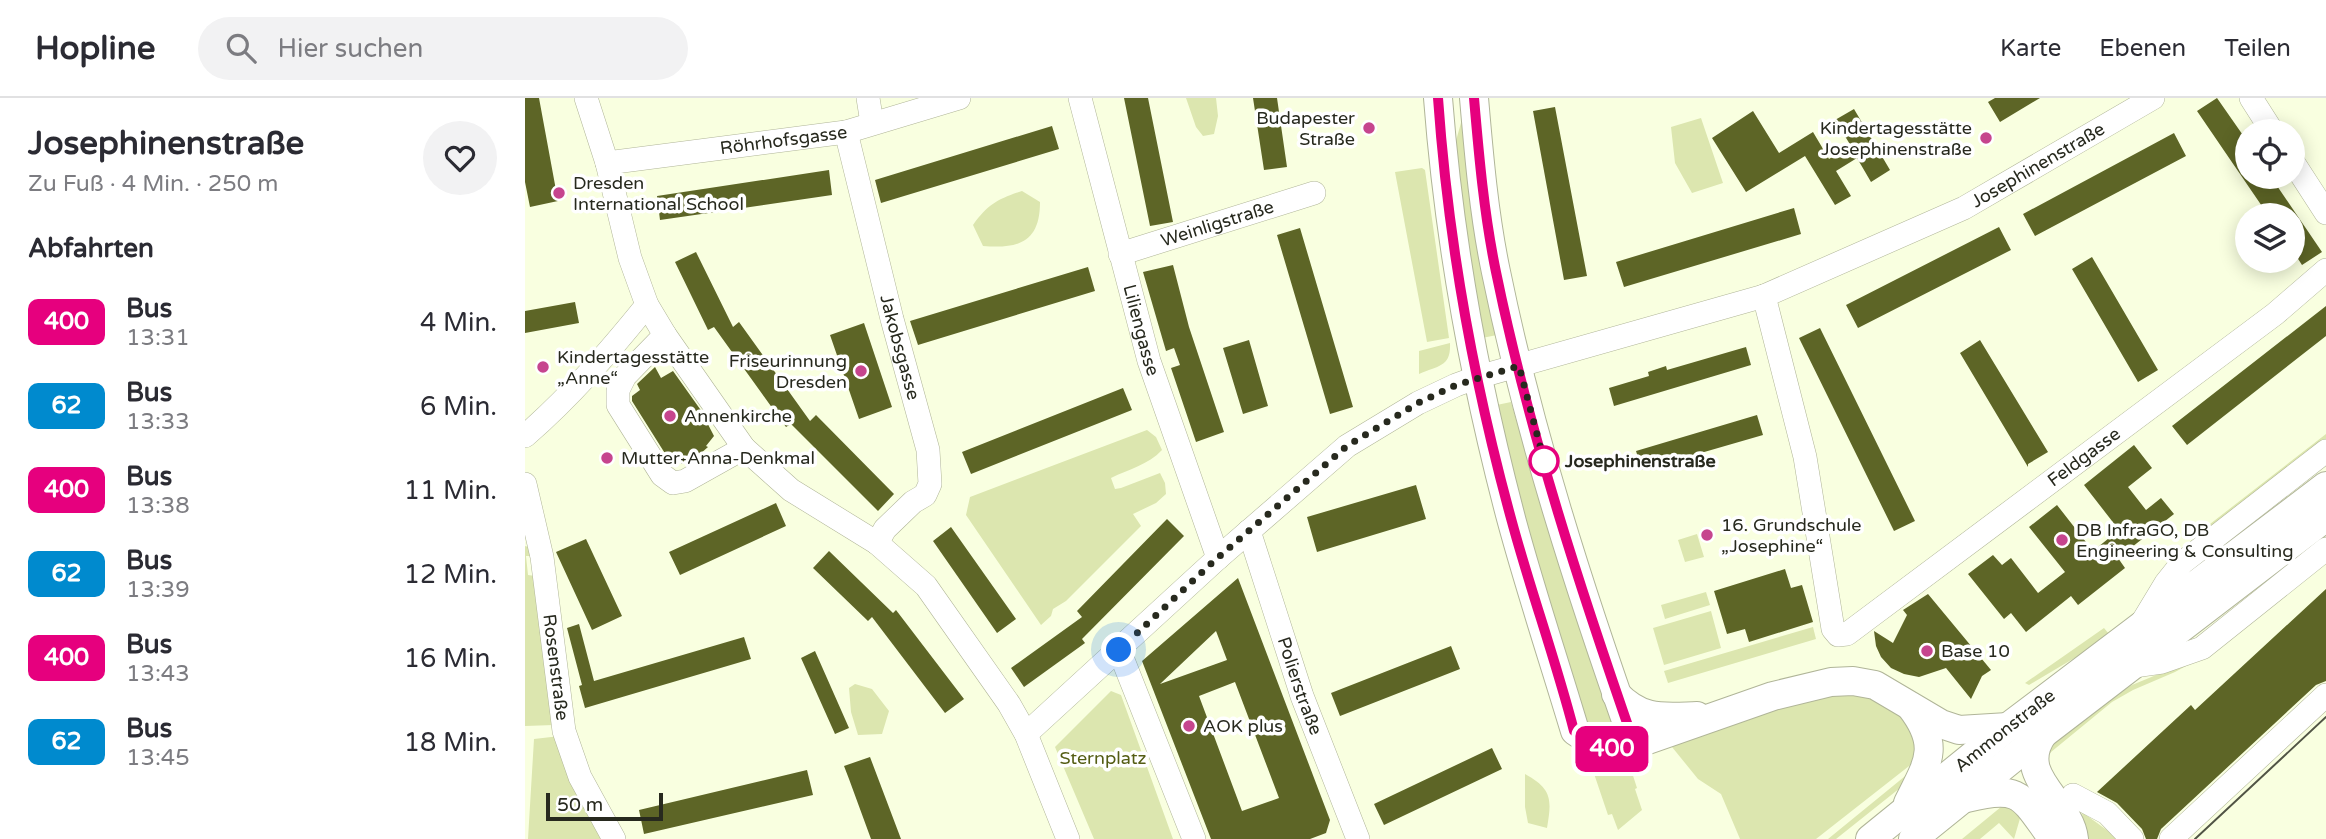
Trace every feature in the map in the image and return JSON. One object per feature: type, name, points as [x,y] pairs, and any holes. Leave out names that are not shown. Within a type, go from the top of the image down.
[{"type":"main road","points":[[1438,98],[1462,301],[1478,377],[1511,520],[1574,731],[1602,748],[1619,750],[1786,692],[1831,682],[1853,681],[1875,685],[1941,724],[1959,730],[2008,727]]},
{"type":"main road","points":[[1473,98],[1480,174],[1494,259],[1519,366],[1556,502],[1635,746]]},
{"type":"main road","name":"Ammonstraße","points":[[1870,839],[2008,727],[2326,486]]},
{"type":"main road","name":"Ammonstraße","points":[[1913,839],[2043,734],[2326,517]]},
{"type":"main road","points":[[1616,694],[1635,710],[1649,716],[1714,715]]},
{"type":"main road","points":[[1903,812],[1926,767],[1929,754],[1928,735],[1922,721],[1909,704]]},
{"type":"main road","points":[[2043,734],[2035,744],[2037,775],[2067,818],[2074,839]]},
{"type":"main road","points":[[1961,800],[2003,791],[2015,794],[2022,799],[2053,839]]},
{"type":"street","points":[[586,98],[607,163],[630,258],[647,305],[665,335],[744,448],[791,489],[877,543],[926,586],[1009,704],[1026,734],[1068,839]]},
{"type":"street","points":[[868,98],[872,124]]},
{"type":"street","name":"Röhrhofsgasse","points":[[607,163],[846,132],[959,98]]},
{"type":"street","name":"Liliengasse","points":[[1080,98],[1149,361],[1218,558]]},
{"type":"street","name":"Josephinenstraße","points":[[1026,734],[1218,558],[1347,446],[1418,403],[1478,377],[1764,296],[1964,208],[2153,98]]},
{"type":"street","points":[[2251,98],[2264,119]]},
{"type":"street","name":"Jakobsgasse","points":[[846,132],[892,319],[928,450],[930,484],[925,495],[913,502],[885,529],[877,543]]},
{"type":"street","points":[[2305,181],[2326,213]]},
{"type":"street","name":"Weinligstraße","points":[[1120,254],[1314,193]]},
{"type":"street","name":"Feldgasse","points":[[1764,296],[1805,457],[1833,629],[1838,635],[1847,634],[1922,578],[2264,322],[2326,270]]},
{"type":"street","points":[[525,436],[586,379],[647,305]]},
{"type":"street","points":[[665,335],[625,376],[618,390],[618,405],[662,475],[673,483],[685,481],[744,448]]},
{"type":"street","name":"Ammonstraße","points":[[2142,624],[2166,583],[2182,563],[2326,451]]},
{"type":"street","name":"Rosenstraße","points":[[525,484],[542,557],[564,731],[580,777],[614,839]]},
{"type":"street","name":"Polierstraße","points":[[1249,531],[1302,696],[1357,839]]},
{"type":"street","name":"Ammonstraße","points":[[2134,666],[2162,662],[2202,648],[2326,549]]},
{"type":"street","points":[[1119,650],[1193,839]]},
{"type":"street","points":[[2171,839],[2326,695]]},
{"type":"street","points":[[2073,795],[2107,813],[2132,839]]},
{"type":"green space","points":[[1186,98],[1216,98],[1218,116],[1214,134],[1203,136],[1196,127]]},
{"type":"green space","points":[[1466,105],[1502,334],[1477,339],[1450,162]]},
{"type":"green space","points":[[1701,118],[1723,183],[1692,193],[1675,163],[1671,127]]},
{"type":"green space","points":[[1422,168],[1425,170],[1449,338],[1427,342],[1395,172]]},
{"type":"green space","points":[[1022,191],[1040,202],[1036,226],[1031,234],[1017,244],[983,246],[973,225],[994,203]]},
{"type":"green space","points":[[1450,343],[1446,361],[1419,374],[1419,351]]},
{"type":"green space","points":[[1511,402],[1541,506],[1622,742],[1618,743],[1586,722],[1546,602],[1492,406]]},
{"type":"green space","points":[[1147,430],[1156,437],[1162,450],[1144,463],[1111,478],[1115,489],[1160,473],[1166,494],[1156,503],[1133,514],[1141,526],[1066,601],[1053,609],[1051,616],[1041,625],[966,515],[970,497]]},
{"type":"green space","points":[[2326,434],[2326,441],[2203,535],[2201,531]]},
{"type":"green space","points":[[1697,534],[1704,557],[1685,562],[1678,540]]},
{"type":"green space","points":[[525,546],[532,548],[532,556],[526,556],[528,575],[535,576],[554,725],[525,726]]},
{"type":"green space","points":[[1706,592],[1710,605],[1665,619],[1661,605]]},
{"type":"green space","points":[[1711,611],[1721,648],[1664,665],[1653,628]]},
{"type":"green space","points":[[1813,627],[1816,639],[1668,683],[1664,671]]},
{"type":"green space","points":[[2104,628],[2109,634],[2088,650],[2029,685],[2025,683]]},
{"type":"green space","points":[[2212,652],[2112,702],[2051,752],[2042,765],[2052,744],[2111,698],[2132,685]]},
{"type":"green space","points":[[855,684],[872,689],[889,711],[882,734],[858,735],[851,712],[849,688]]},
{"type":"green space","name":"Sternplatz","points":[[1111,691],[1121,695],[1173,839],[1094,839],[1055,747]]},
{"type":"green space","points":[[1857,692],[1892,705],[1914,728],[1918,759],[1816,839],[1740,839],[1721,794],[1698,779],[1672,747],[1721,723],[1810,695]]},
{"type":"green space","points":[[560,736],[604,839],[528,839],[534,739]]},
{"type":"green space","points":[[1586,750],[1627,757],[1642,810],[1618,830],[1612,814],[1608,815]]},
{"type":"green space","points":[[1915,768],[1900,788],[1836,839],[1828,839]]},
{"type":"green space","points":[[1525,774],[1541,785],[1548,796],[1547,828],[1528,823]]},
{"type":"green space","points":[[2007,802],[2021,815],[2014,839],[1999,823],[1980,839],[1962,839]]},
{"type":"green space","points":[[2082,812],[2119,839],[2085,839]]},
{"type":"building","name":"Dresden International School","points":[[525,98],[539,98],[558,201],[530,207],[525,182]]},
{"type":"building","points":[[1124,98],[1148,98],[1173,222],[1150,226]]},
{"type":"building","points":[[1253,98],[1277,98],[1287,167],[1264,170]]},
{"type":"building","points":[[1995,98],[2040,98],[2000,122],[1988,102]]},
{"type":"building","points":[[2217,98],[2235,124],[2235,167],[2197,111]]},
{"type":"building","points":[[1555,107],[1587,276],[1564,280],[1533,111]]},
{"type":"building","points":[[1854,109],[1890,170],[1871,182],[1857,158],[1836,171],[1851,196],[1835,205],[1805,156],[1746,192],[1712,138],[1753,111],[1779,153],[1813,132],[1829,159],[1851,146],[1835,120]]},
{"type":"building","points":[[1052,126],[1059,149],[881,203],[875,180]]},
{"type":"building","points":[[2174,133],[2186,156],[2035,236],[2023,214]]},
{"type":"building","points":[[829,170],[832,195],[660,220],[657,196]]},
{"type":"building","points":[[2250,189],[2279,189],[2289,203],[2260,203]]},
{"type":"building","points":[[1794,208],[1801,234],[1624,287],[1616,262]]},
{"type":"building","points":[[1999,227],[2011,250],[1858,328],[1846,305]]},
{"type":"building","points":[[2305,227],[2322,252],[2305,263]]},
{"type":"building","points":[[1300,228],[1353,407],[1330,414],[1277,235]]},
{"type":"building","points":[[696,252],[733,327],[739,322],[810,421],[816,415],[894,494],[878,511],[791,424],[786,427],[714,327],[708,330],[675,262]]},
{"type":"building","points":[[2092,257],[2158,370],[2138,382],[2072,269]]},
{"type":"building","points":[[1173,265],[1189,327],[1224,432],[1196,442],[1171,368],[1180,365],[1174,348],[1166,351],[1143,272]]},
{"type":"building","points":[[1088,267],[1095,291],[918,345],[910,321]]},
{"type":"building","name":"Kindertagesstätte „Anne“","points":[[575,302],[579,323],[525,333],[525,311]]},
{"type":"building","points":[[2326,306],[2326,336],[2187,445],[2172,426]]},
{"type":"building","name":"Friseurinnung Dresden","points":[[864,323],[892,407],[859,419],[830,335]]},
{"type":"building","points":[[1820,328],[1915,521],[1894,531],[1799,338]]},
{"type":"building","points":[[1249,340],[1268,406],[1243,414],[1223,348]]},
{"type":"building","points":[[1980,340],[2048,452],[2028,464],[2028,467],[1960,353]]},
{"type":"building","points":[[1746,347],[1751,365],[1614,406],[1609,388],[1649,376],[1648,372],[1666,366],[1667,370]]},
{"type":"building","name":"Annenkirche","points":[[655,367],[661,378],[673,371],[700,409],[714,436],[700,454],[681,464],[681,460],[671,463],[632,401],[632,396],[640,390],[637,384]]},
{"type":"building","points":[[1123,388],[1132,410],[971,474],[962,452]]},
{"type":"building","points":[[1757,415],[1763,435],[1642,470],[1636,451]]},
{"type":"building","name":"DB InfraGO, DB Engineering & Consulting","points":[[2134,445],[2152,468],[2128,487],[2146,510],[2161,498],[2174,514],[2118,558],[2125,568],[2078,605],[2071,596],[2026,632],[2011,613],[2004,619],[1968,574],[1993,555],[2002,565],[2011,558],[2038,593],[2065,572],[2029,527],[2057,505],[2093,551],[2119,530],[2084,485]]},
{"type":"building","points":[[1416,485],[1426,519],[1317,552],[1307,517]]},
{"type":"building","points":[[776,503],[786,526],[680,575],[669,552]]},
{"type":"building","points":[[1167,519],[1184,536],[1082,639],[1085,643],[1024,687],[1011,668],[1082,617],[1077,611]]},
{"type":"building","points":[[951,527],[1016,619],[997,633],[933,541]]},
{"type":"building","points":[[586,539],[622,616],[592,630],[556,552]]},
{"type":"building","points":[[829,551],[893,613],[896,610],[964,699],[945,713],[872,617],[868,621],[813,568]]},
{"type":"building","points":[[1785,569],[1791,588],[1802,585],[1813,622],[1749,642],[1745,629],[1727,634],[1714,591]]},
{"type":"building","name":"AOK plus","points":[[1238,578],[1330,820],[1326,833],[1310,839],[1211,839],[1142,661]],"holes":[[[1216,631],[1227,660],[1160,684]],[[1235,682],[1279,798],[1242,811],[1199,696]]]},
{"type":"building","points":[[2326,589],[2326,681],[2316,685],[2161,829],[2157,839],[2146,839],[2142,829],[2117,803],[2097,792],[2191,705],[2195,710]]},
{"type":"building","name":"Base 10","points":[[1928,594],[1991,670],[1982,676],[1971,699],[1946,668],[1919,677],[1904,674],[1891,668],[1876,646],[1874,631],[1893,643],[1907,615],[1903,610]]},
{"type":"building","points":[[579,624],[594,681],[744,637],[751,659],[585,708],[579,686],[582,685],[567,628]]},
{"type":"building","points":[[1451,646],[1460,669],[1340,716],[1331,693]]},
{"type":"building","points":[[815,651],[849,728],[835,734],[801,658]]},
{"type":"building","points":[[1492,748],[1502,769],[1384,825],[1374,804]]},
{"type":"building","points":[[870,757],[901,839],[871,839],[844,766]]},
{"type":"building","points":[[807,770],[813,795],[644,834],[639,810]]},
{"type":"tram line","points":[[2195,839],[2326,717]]},
{"type":"bus line","name":"400","points":[[1438,98],[1462,301],[1511,520],[1574,731],[1602,748],[1619,750],[1635,746],[1556,502],[1519,366],[1496,271],[1480,174],[1474,98]]},
{"type":"place","name":"Budapester Straße","points":[[1369,128]]},
{"type":"place","name":"Kindertagesstätte Josephinenstraße","points":[[1986,138]]},
{"type":"place","name":"Dresden International School","points":[[559,193]]},
{"type":"place","name":"Kindertagesstätte „Anne“","points":[[543,367]]},
{"type":"place","name":"Friseurinnung Dresden","points":[[861,371]]},
{"type":"place","name":"Annenkirche","points":[[670,416]]},
{"type":"place","name":"Mutter-Anna-Denkmal","points":[[607,458]]},
{"type":"place","name":"Josephinenstraße","points":[[1544,461]]},
{"type":"place","name":"16. Grundschule „Josephine“","points":[[1707,535]]},
{"type":"place","name":"DB InfraGO, DB Engineering & Consulting","points":[[2062,540]]},
{"type":"place","name":"Base 10","points":[[1927,651]]},
{"type":"place","name":"AOK plus","points":[[1189,726]]},
{"type":"route","points":[[1119,650],[1214,561],[1347,446],[1418,403],[1456,385],[1519,366],[1544,461]]}]
